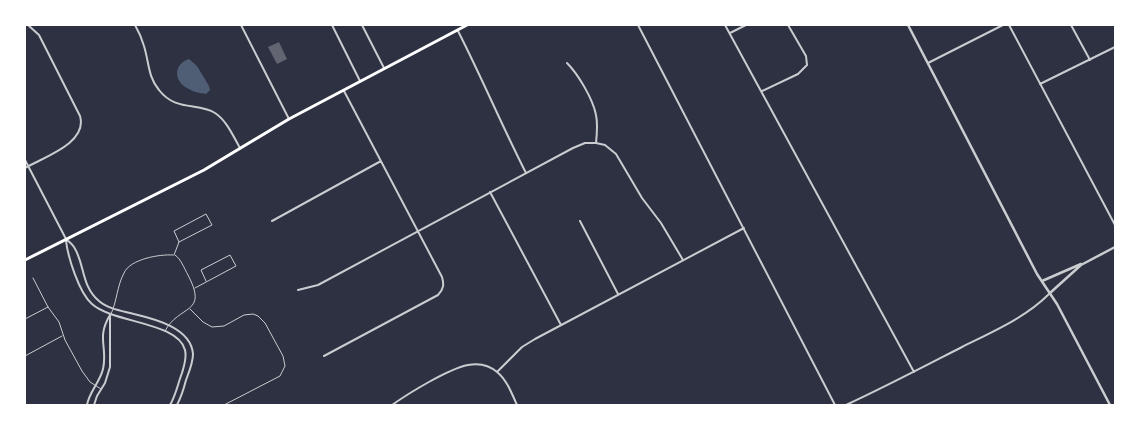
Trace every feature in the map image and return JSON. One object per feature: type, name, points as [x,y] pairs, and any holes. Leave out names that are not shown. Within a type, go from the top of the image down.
[{"type":"main road","points":[[25,260],[173,186],[289,119],[467,25]]},
{"type":"street","points":[[25,168],[73,141],[81,131],[82,123],[40,35],[28,25]]},
{"type":"street","points":[[135,25],[142,39],[151,76],[159,90],[166,97],[181,105],[210,110],[216,114],[226,124],[240,148]]},
{"type":"street","points":[[240,25],[289,119]]},
{"type":"street","points":[[332,25],[360,81]]},
{"type":"street","points":[[362,25],[384,68]]},
{"type":"street","points":[[638,25],[835,405]]},
{"type":"street","points":[[726,25],[914,372]]},
{"type":"street","points":[[730,33],[746,25]]},
{"type":"street","points":[[762,92],[798,74],[806,67],[807,59],[788,25]]},
{"type":"street","points":[[908,25],[1042,281],[1057,304],[1110,405]]},
{"type":"street","points":[[928,63],[1003,25]]},
{"type":"street","points":[[1009,25],[1115,225]]},
{"type":"street","points":[[1071,25],[1090,60]]},
{"type":"street","points":[[457,30],[526,173]]},
{"type":"street","points":[[1040,84],[1115,47]]},
{"type":"street","points":[[567,63],[577,76],[594,109],[598,122],[596,143]]},
{"type":"street","points":[[324,356],[434,297],[443,289],[443,281],[418,231],[343,90]]},
{"type":"street","points":[[298,290],[318,285],[580,144],[596,143],[605,145],[616,154],[635,187],[661,223],[682,260]]},
{"type":"street","points":[[25,160],[66,238],[74,246],[89,291],[104,305],[168,325],[187,338],[193,353],[192,364],[177,405]]},
{"type":"street","points":[[272,221],[381,161]]},
{"type":"street","points":[[490,192],[561,325]]},
{"type":"street","points":[[580,222],[618,294]]},
{"type":"street","points":[[497,372],[522,347],[744,228]]},
{"type":"street","points":[[66,238],[67,250],[78,281],[84,294],[92,304],[110,315],[165,331],[182,342],[186,351],[185,363],[170,405]]},
{"type":"street","points":[[1042,281],[1115,247]]},
{"type":"street","points":[[846,405],[914,372],[1025,313],[1074,271],[1092,259]]},
{"type":"street","points":[[86,405],[103,369],[104,326],[110,315]]},
{"type":"street","points":[[94,405],[108,376],[110,367],[110,315]]},
{"type":"street","points":[[392,405],[467,365],[486,366],[497,372],[505,380],[517,405]]},
{"type":"lane","points":[[174,255],[179,242],[212,225],[206,214],[174,231],[179,242]]},
{"type":"lane","points":[[110,315],[126,269],[146,258],[174,255],[180,259],[195,288],[196,298],[190,309],[174,318],[165,331]]},
{"type":"lane","points":[[195,288],[236,266],[230,255],[201,270],[206,281]]},
{"type":"lane","points":[[33,278],[48,307],[59,322],[63,336],[82,371],[101,390]]},
{"type":"lane","points":[[25,319],[48,307]]},
{"type":"lane","points":[[190,309],[203,322],[212,327],[224,326],[244,315],[253,314],[258,316],[266,323],[285,361],[283,372],[276,380],[224,405]]},
{"type":"lane","points":[[25,356],[63,336]]},
{"type":"water","points":[[189,59],[197,66],[209,86],[210,90],[206,94],[189,89],[179,81],[178,68],[184,61]]},
{"type":"building","points":[[279,42],[287,59],[277,64],[268,47]]}]
